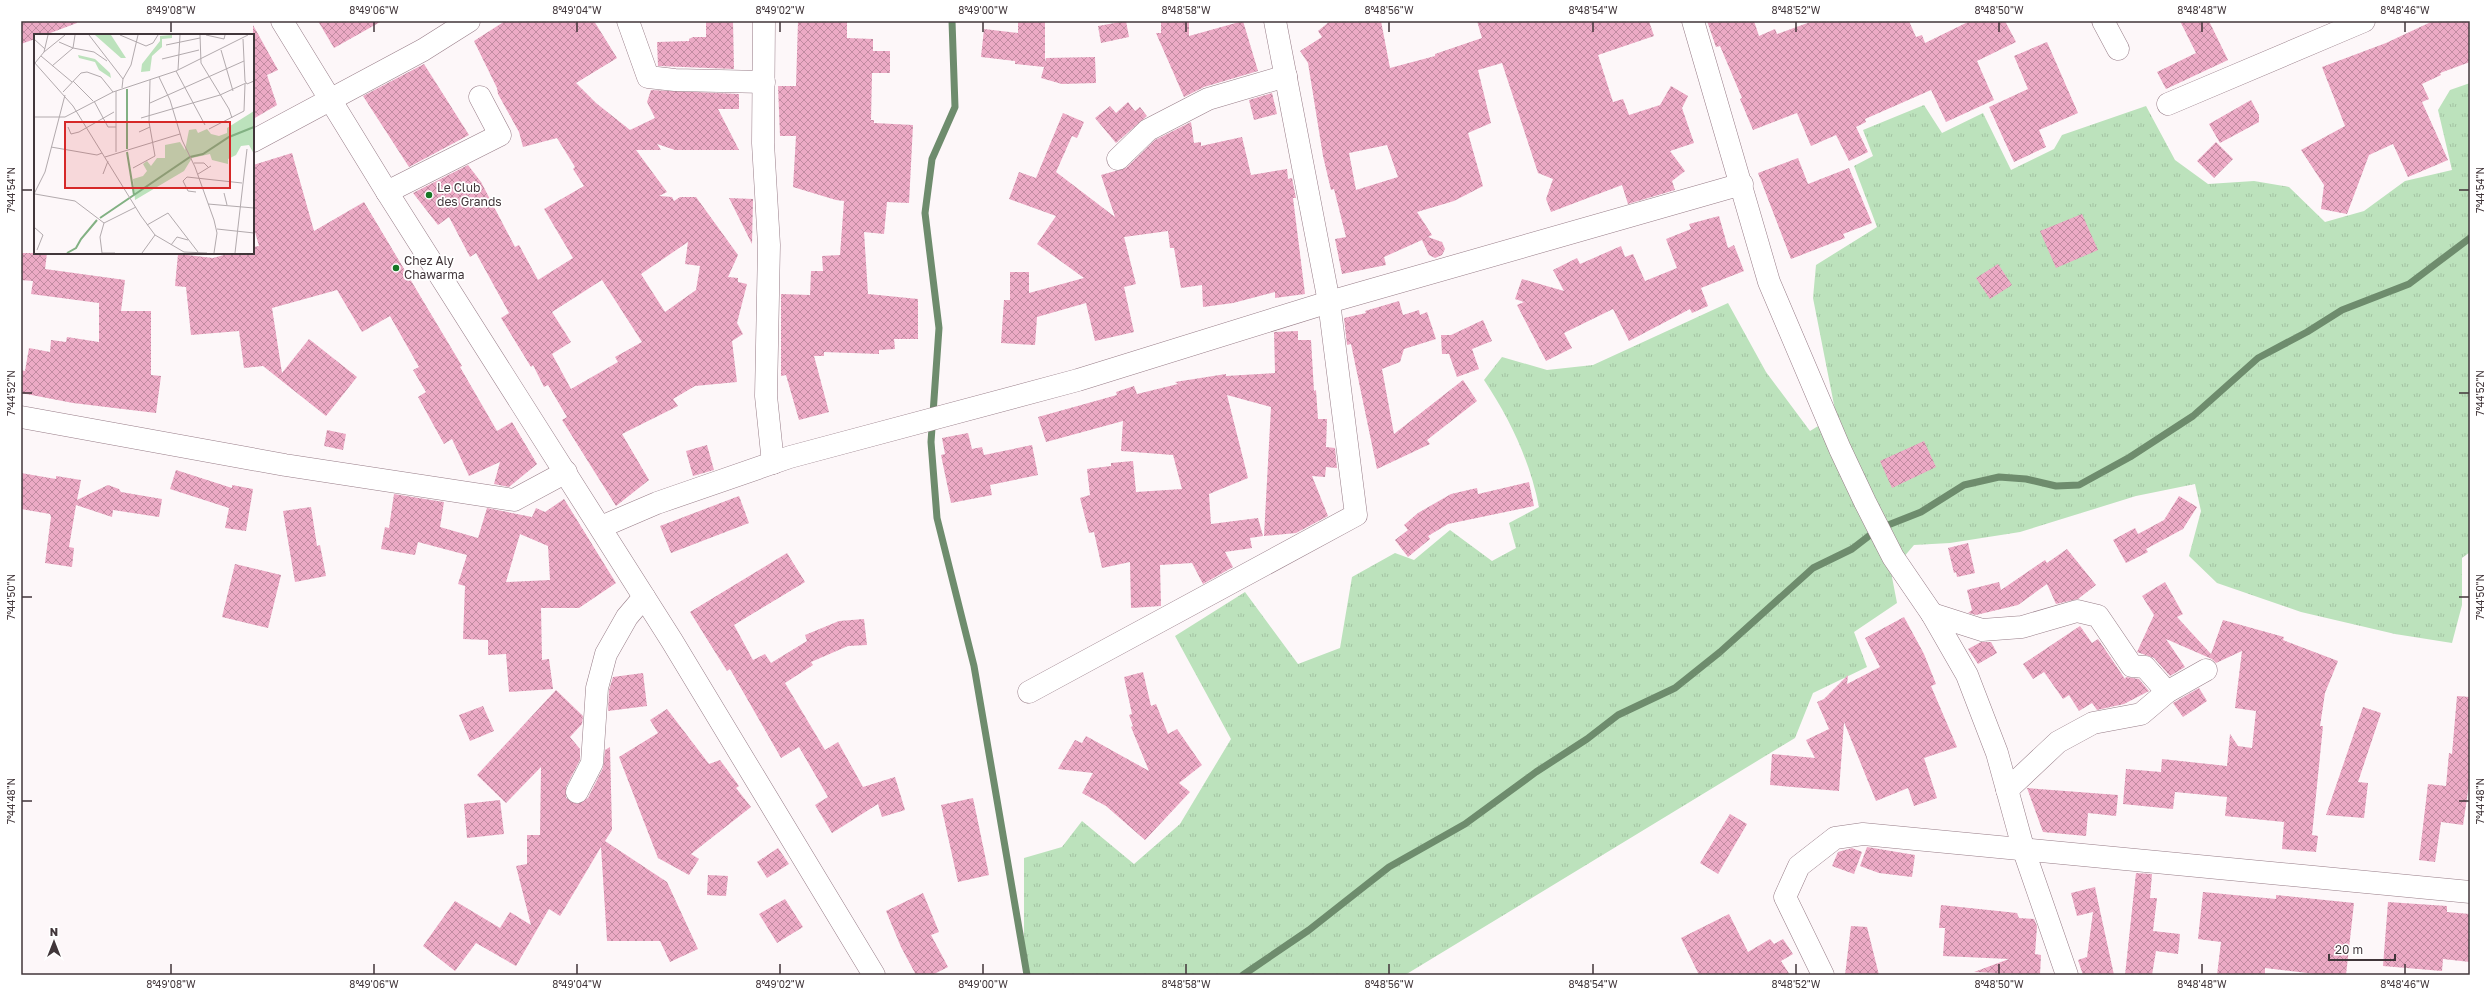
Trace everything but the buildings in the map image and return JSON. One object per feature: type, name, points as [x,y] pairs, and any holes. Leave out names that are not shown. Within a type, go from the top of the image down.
[{"type":"street","points":[[282,21],[387,192],[644,597],[874,975]]},
{"type":"street","points":[[254,139],[423,50],[469,21]]},
{"type":"street","points":[[628,21],[648,77],[675,80],[764,82]]},
{"type":"street","points":[[764,21],[763,143],[769,245],[766,396],[773,463]]},
{"type":"street","points":[[1029,692],[1356,515],[1329,302],[1275,21]]},
{"type":"street","points":[[1693,21],[1742,184],[1769,282],[1840,449],[1865,502],[1893,557],[1932,614],[1967,675],[1996,752],[2024,851],[2067,975]]},
{"type":"street","points":[[2103,21],[2118,49]]},
{"type":"street","points":[[2168,104],[2364,21]]},
{"type":"street","points":[[1118,159],[1148,130],[1208,99],[1286,76]]},
{"type":"street","points":[[387,192],[500,135],[480,97]]},
{"type":"street","points":[[601,528],[658,502],[773,463],[915,423],[1078,380],[1329,302],[1742,184]]},
{"type":"street","points":[[21,417],[285,465],[514,500],[566,472]]},
{"type":"street","points":[[577,792],[592,763],[597,688],[606,654],[628,616],[644,597]]},
{"type":"street","points":[[1932,614],[1982,630],[2022,627],[2077,611],[2098,616],[2132,666],[2145,668],[2167,692]]},
{"type":"street","points":[[2007,790],[2058,742],[2093,723],[2141,714],[2167,692],[2206,670]]},
{"type":"street","points":[[1823,975],[1785,897],[1799,866],[1835,838],[1864,834],[2024,851],[2224,867],[2470,892]]},
{"type":"green space","points":[[2470,83],[2470,552],[2462,558],[2462,605],[2452,643],[2395,634],[2301,612],[2217,583],[2189,556],[2201,511],[2195,484],[2136,496],[2020,532],[1950,543],[1914,545],[1891,572],[1897,603],[1854,632],[1867,667],[1813,693],[1795,738],[1405,975],[1024,975],[1024,858],[1062,847],[1082,821],[1134,864],[1180,824],[1231,739],[1175,636],[1245,592],[1298,664],[1340,648],[1352,577],[1395,553],[1414,560],[1450,530],[1492,561],[1516,548],[1509,523],[1539,507],[1530,473],[1518,441],[1484,380],[1502,357],[1547,370],[1593,365],[1728,303],[1766,372],[1810,431],[1836,415],[1813,298],[1816,265],[1877,227],[1854,166],[1873,156],[1863,130],[1924,105],[1942,133],[1983,113],[2011,170],[2054,149],[2062,135],[2146,106],[2175,160],[2208,184],[2254,181],[2289,187],[2325,222],[2364,211],[2405,181],[2452,170],[2438,110],[2450,90]]},
{"type":"waterway","points":[[952,21],[955,107],[932,159],[925,213],[939,328],[931,442],[937,518],[974,666],[1027,975]]},
{"type":"waterway","points":[[1243,975],[1309,930],[1389,867],[1465,824],[1536,772],[1587,739],[1618,715],[1675,688],[1720,652],[1813,568],[1852,549],[1878,529],[1921,512],[1964,485],[1999,477],[2026,479],[2056,486],[2079,485],[2130,457],[2193,416],[2258,358],[2307,332],[2342,310],[2409,284],[2470,238]]},
{"type":"place","name":"Le Club des Grands","points":[[429,195]]},
{"type":"place","name":"Chez Aly Chawarma","points":[[396,268]]}]
